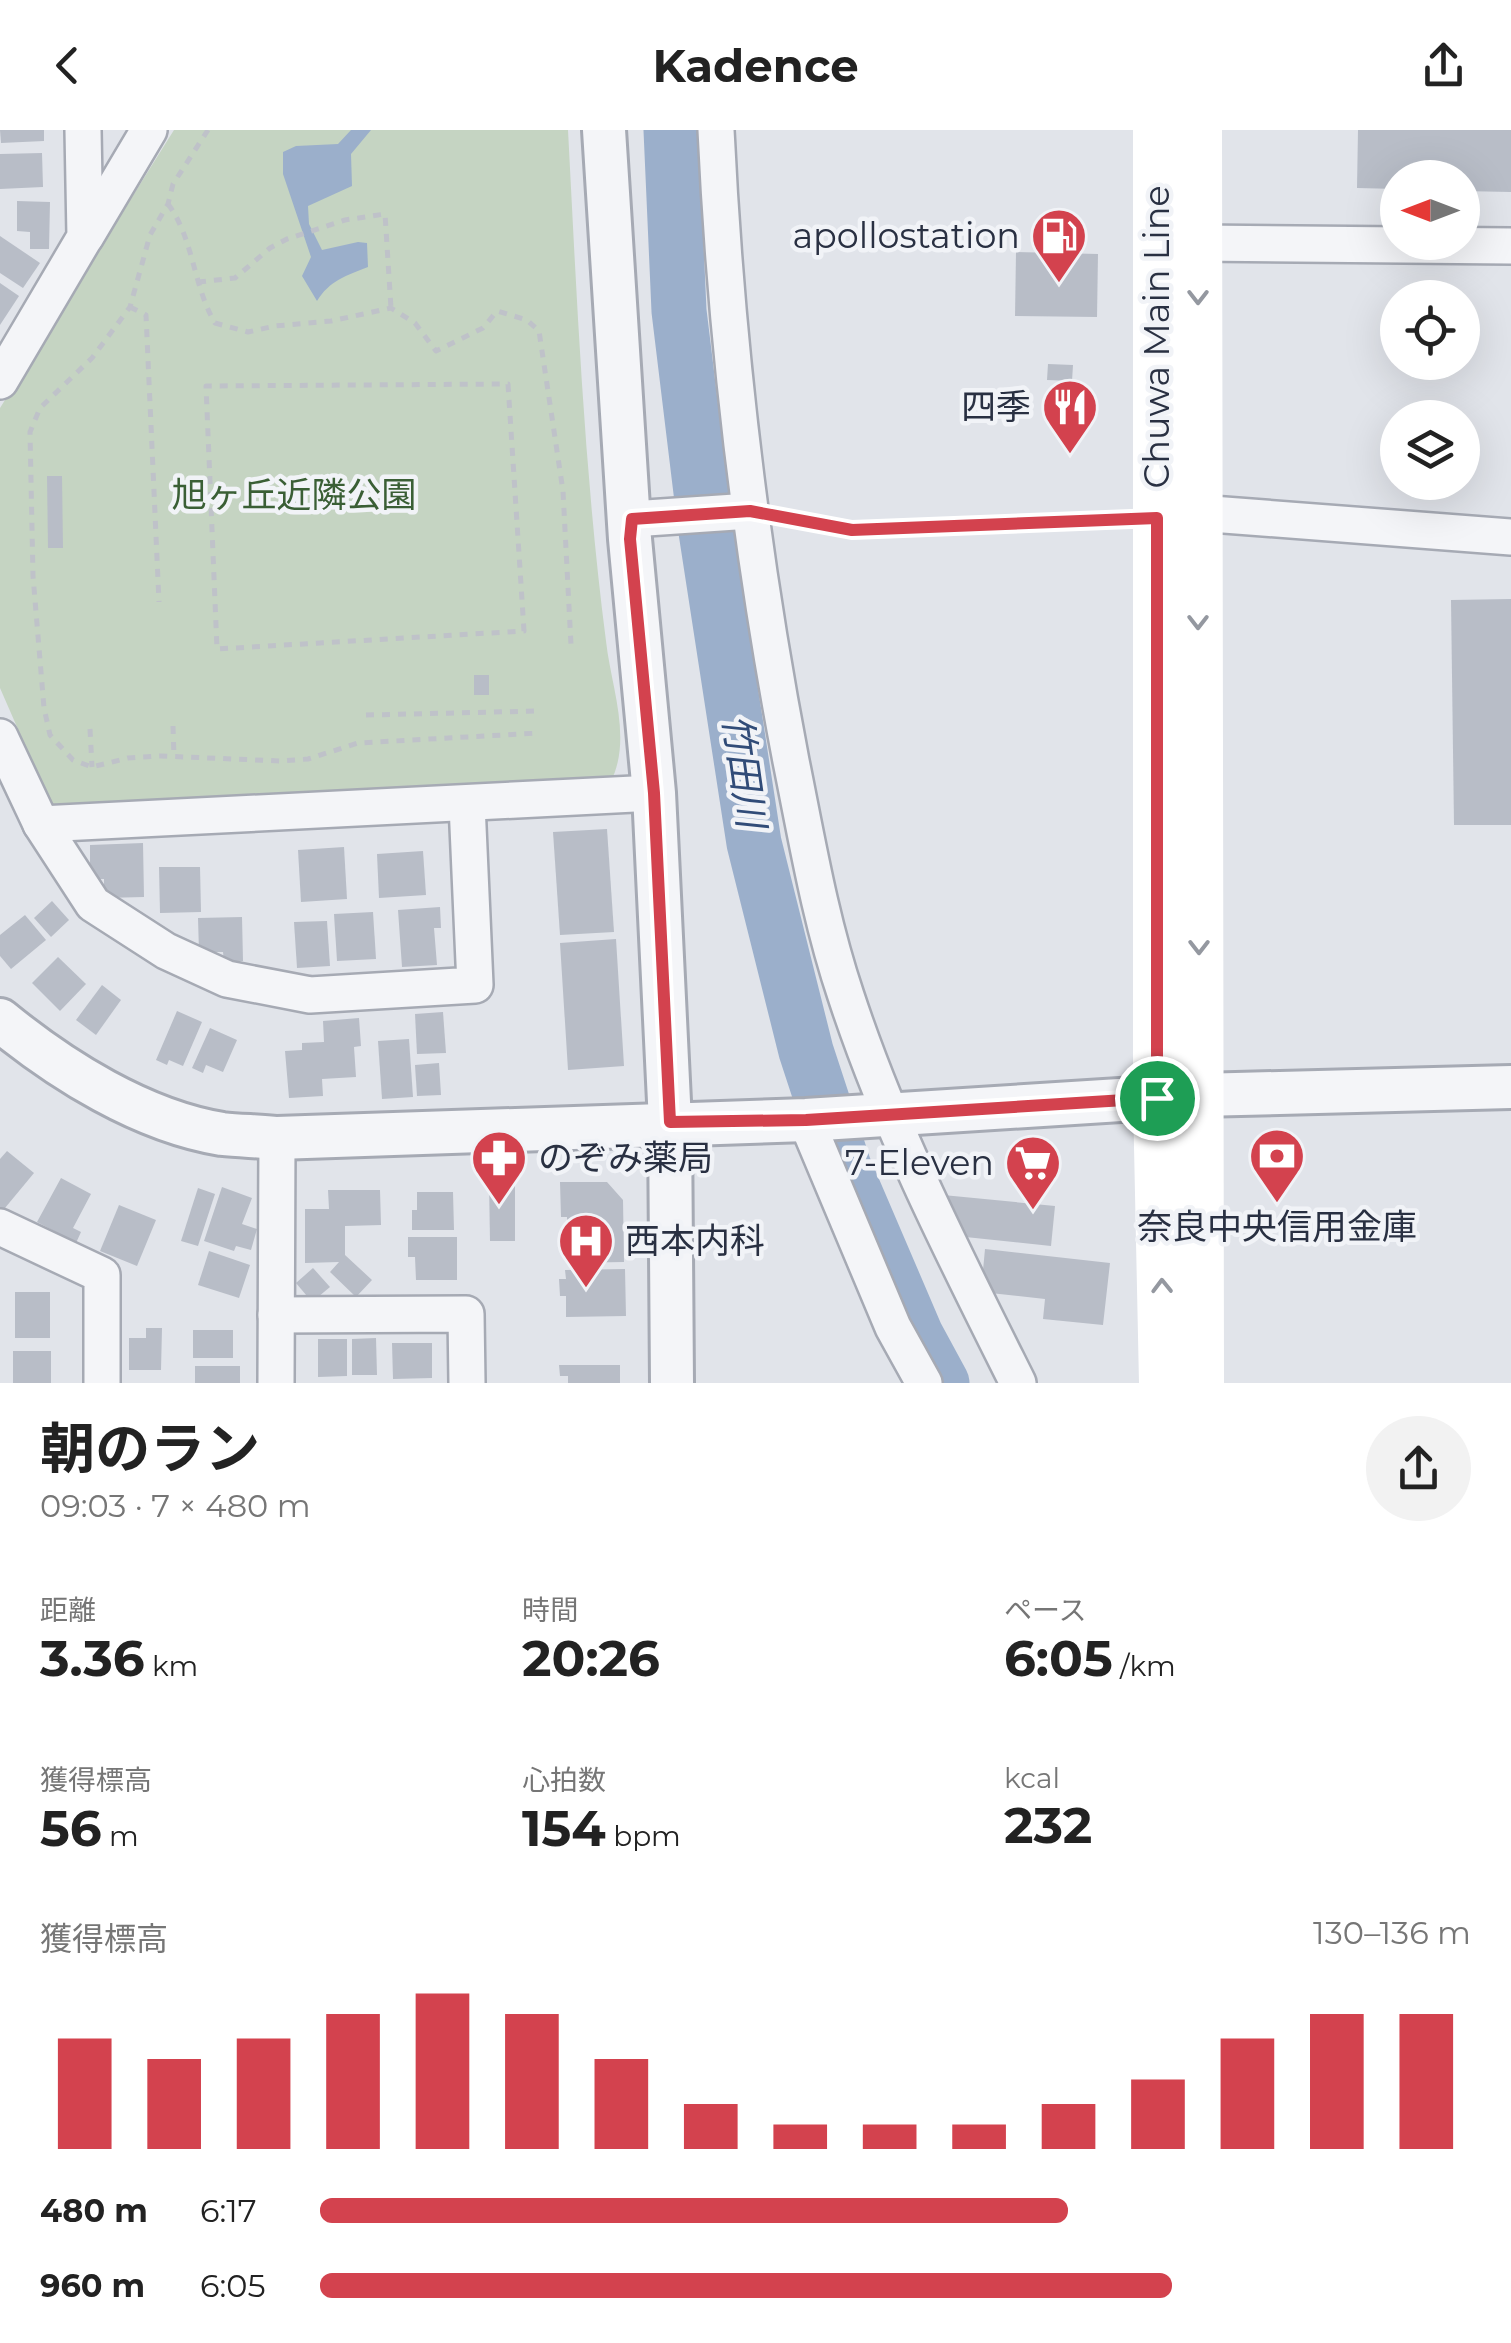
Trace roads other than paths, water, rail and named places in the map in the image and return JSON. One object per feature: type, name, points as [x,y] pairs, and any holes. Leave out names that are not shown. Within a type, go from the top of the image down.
[{"type":"main road","name":"Chuwa Main Line","points":[[1157,130],[1178,516],[1178,1097],[1163,1383]]},
{"type":"main road","name":"Chuwa Main Line","points":[[1178,516],[1198,244],[1198,130]]},
{"type":"main road","name":"Chuwa Main Line","points":[[1178,1097],[1202,1163],[1200,1383]]},
{"type":"street","points":[[82,130],[85,237]]},
{"type":"street","points":[[0,381],[150,130]]},
{"type":"street","points":[[604,130],[632,519],[630,539],[654,793],[670,1122],[672,1383]]},
{"type":"street","points":[[716,130],[721,238],[750,511],[778,694],[817,896],[846,996],[889,1114],[1018,1383]]},
{"type":"street","points":[[1198,244],[1511,246]]},
{"type":"street","points":[[632,519],[750,511]]},
{"type":"street","points":[[1178,516],[1511,537]]},
{"type":"street","points":[[0,737],[40,824],[93,904],[166,951],[227,979],[310,995],[476,985],[467,804]]},
{"type":"street","points":[[40,824],[654,793]]},
{"type":"street","points":[[0,1020],[42,1054],[97,1088],[152,1112],[220,1134],[277,1138],[803,1119],[1178,1097],[1511,1088]]},
{"type":"street","points":[[803,1119],[893,1327],[924,1383]]},
{"type":"street","points":[[276,1383],[277,1138]]},
{"type":"street","points":[[0,1227],[102,1275],[102,1383]]},
{"type":"street","points":[[276,1315],[466,1314],[467,1383]]},
{"type":"water","points":[[351,130],[371,130],[351,154],[352,186],[308,206],[309,224],[322,250],[367,243],[368,267],[333,284],[317,301],[302,276],[311,257],[283,174],[283,152],[296,146],[338,144]]},
{"type":"waterway","name":"竹田川","points":[[671,130],[679,311],[705,525],[754,843],[806,1051],[844,1167],[916,1335],[942,1383]]},
{"type":"place","name":"apollostation","points":[[1059,285]]},
{"type":"place","name":"四季","points":[[1070,456]]},
{"type":"place","name":"奈良中央信用金庫","points":[[1277,1205]]},
{"type":"place","name":"のぞみ薬局","points":[[499,1207]]},
{"type":"place","name":"7-Eleven","points":[[1033,1212]]},
{"type":"place","name":"西本内科","points":[[586,1290]]},
{"type":"park label","name":"旭ヶ丘近隣公園","points":[[294,495]]}]
